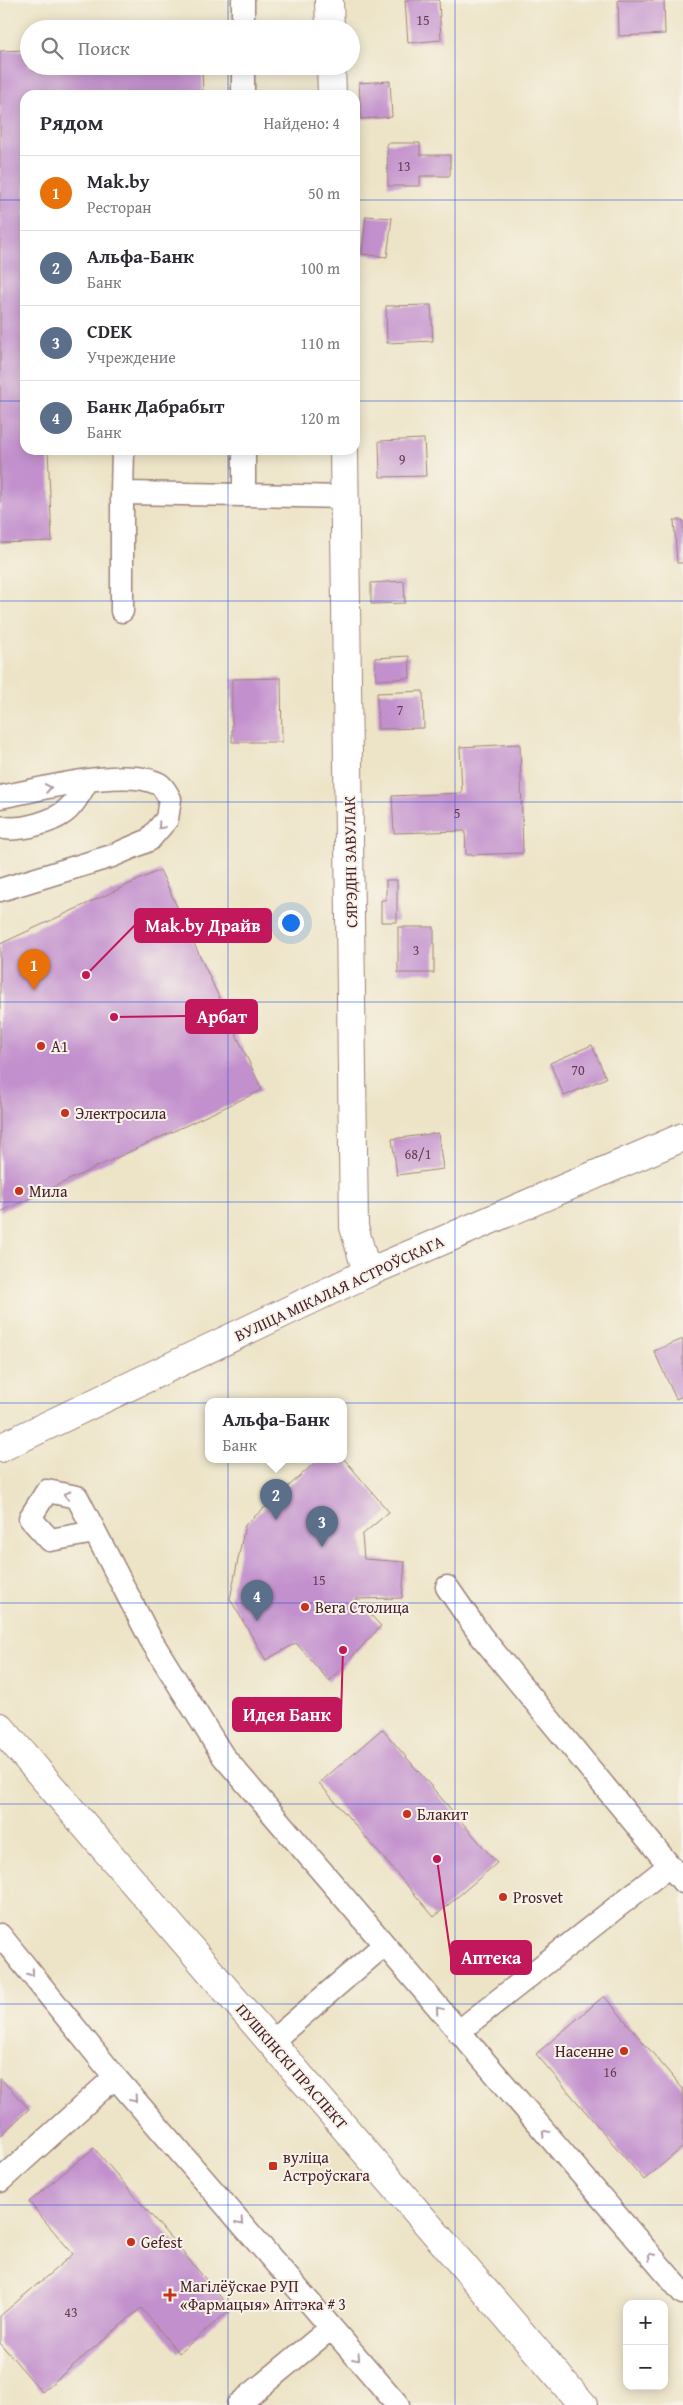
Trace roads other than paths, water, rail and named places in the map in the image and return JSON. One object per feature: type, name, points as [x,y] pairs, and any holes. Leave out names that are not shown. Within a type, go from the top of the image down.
[{"type":"main road","points":[[329,0],[330,20]]},
{"type":"main road","points":[[331,75],[332,90]]},
{"type":"main road","name":"СЯРЭДНІ ЗАВУЛАК","points":[[344,455],[354,1227],[367,1273]]},
{"type":"main road","name":"ВУЛІЦА МІКАЛАЯ АСТРОЎСКАГА","points":[[0,1448],[367,1273],[683,1136]]},
{"type":"main road","name":"ПУШКІНСКІ ПРАСПЕКТ","points":[[0,1727],[583,2405]]},
{"type":"lane","points":[[243,0],[243,20]]},
{"type":"lane","points":[[243,75],[243,90]]},
{"type":"lane","points":[[122,611],[123,455]]},
{"type":"lane","points":[[244,455],[244,495]]},
{"type":"lane","points":[[122,493],[346,497]]},
{"type":"lane","points":[[0,797],[116,776],[145,778],[161,785],[170,799],[167,819],[149,840],[112,856],[0,890]]},
{"type":"lane","points":[[0,827],[8,829],[30,827],[51,819],[69,809],[87,781]]},
{"type":"lane","points":[[95,1532],[151,1640],[223,1756],[683,2293]]},
{"type":"lane","points":[[447,1587],[481,1636],[676,1874],[458,2032]]},
{"type":"lane","points":[[0,1935],[115,2077],[398,2405]]},
{"type":"lane","points":[[271,2042],[384,1945]]},
{"type":"lane","points":[[0,2181],[115,2077]]},
{"type":"lane","points":[[238,2405],[331,2328]]},
{"type":"place","name":"Маk.by Драйв","points":[[86,975]]},
{"type":"place","name":"Mak.by","points":[[34,990]]},
{"type":"place","name":"Арбат","points":[[114,1017]]},
{"type":"place","name":"A1","points":[[41,1046]]},
{"type":"place","name":"Электросила","points":[[65,1113]]},
{"type":"place","name":"Мила","points":[[19,1191]]},
{"type":"place","name":"Альфа-Банк","points":[[276,1520]]},
{"type":"place","name":"CDEK","points":[[322,1547]]},
{"type":"place","name":"Вега Столица","points":[[305,1607]]},
{"type":"place","name":"Банк Дабрабыт","points":[[257,1621]]},
{"type":"place","name":"Идея Банк","points":[[343,1650]]},
{"type":"place","name":"Блакит","points":[[407,1814]]},
{"type":"place","name":"Аптека","points":[[437,1859]]},
{"type":"place","name":"Prosvet","points":[[503,1897]]},
{"type":"place","name":"Насенне","points":[[624,2051]]},
{"type":"place","name":"вуліца Астроўскага","points":[[273,2166]]},
{"type":"place","name":"Gefest","points":[[131,2242]]},
{"type":"place","name":"Магілёўскае РУП «Фармацыя» Аптэка # 3","points":[[170,2295]]}]
